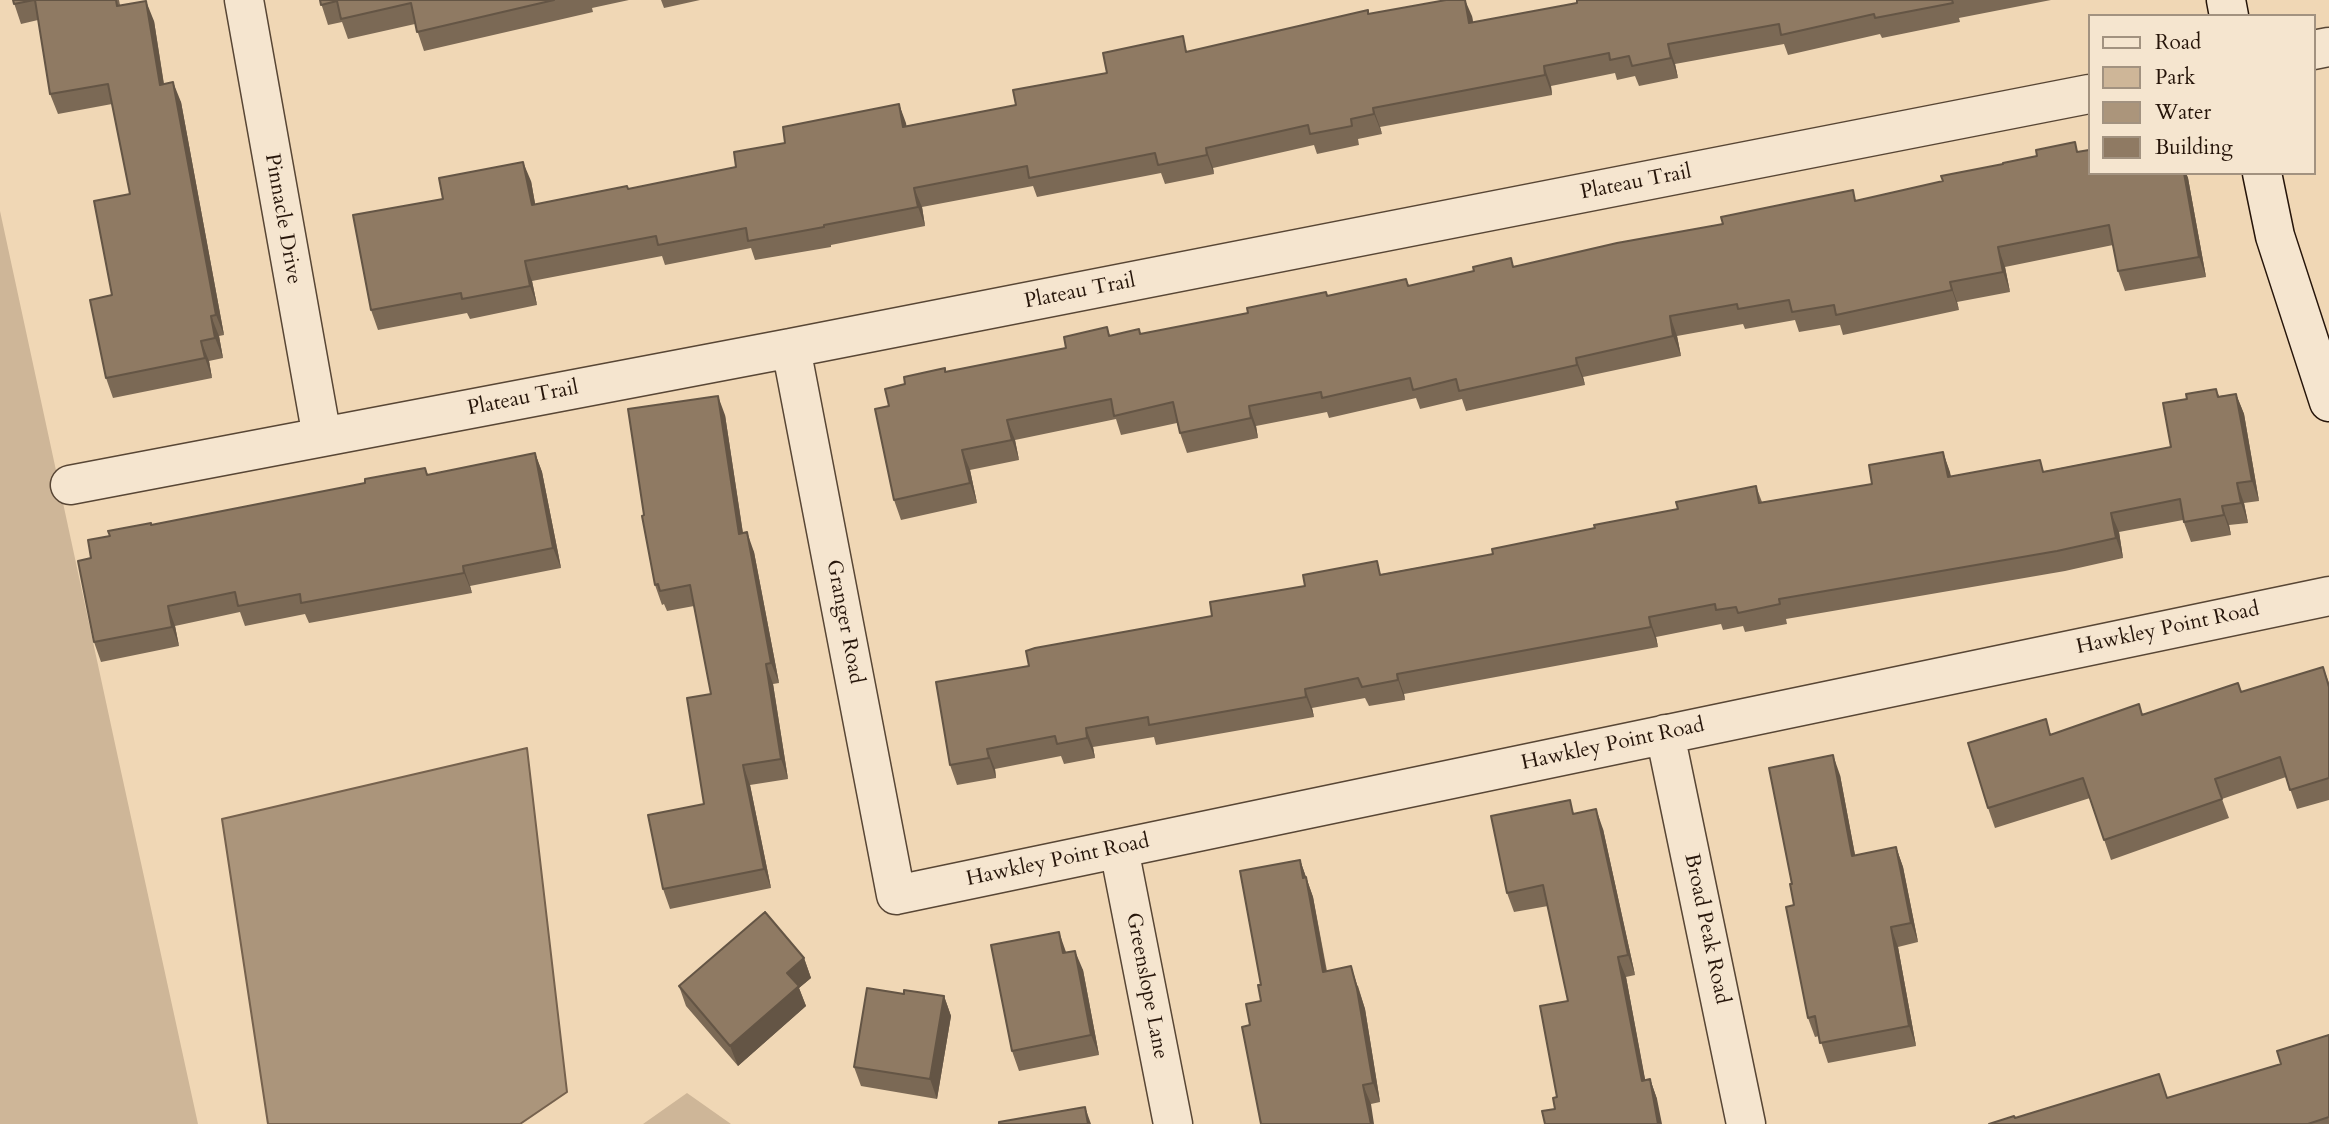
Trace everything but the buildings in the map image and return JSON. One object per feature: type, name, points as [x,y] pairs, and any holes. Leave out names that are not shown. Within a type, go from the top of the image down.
[{"type":"street","name":"Pinnacle Drive","points":[[244,0],[322,437]]},
{"type":"street","name":"Plateau Trail","points":[[70,485],[791,348],[2088,94]]},
{"type":"street","points":[[2262,175],[2275,236],[2329,402]]},
{"type":"street","name":"Granger Road","points":[[791,348],[897,895]]},
{"type":"street","name":"Hawkley Point Road","points":[[897,895],[2329,596]]},
{"type":"street","name":"Broad Peak Road","points":[[1665,734],[1746,1124]]},
{"type":"street","name":"Greenslope Lane","points":[[1119,849],[1173,1124]]},
{"type":"green space","points":[[0,211],[117,753],[198,1124],[0,1124]]},
{"type":"green space","points":[[687,1093],[731,1124],[643,1124]]},
{"type":"water","points":[[527,748],[567,1092],[520,1124],[268,1124],[222,819]]}]
